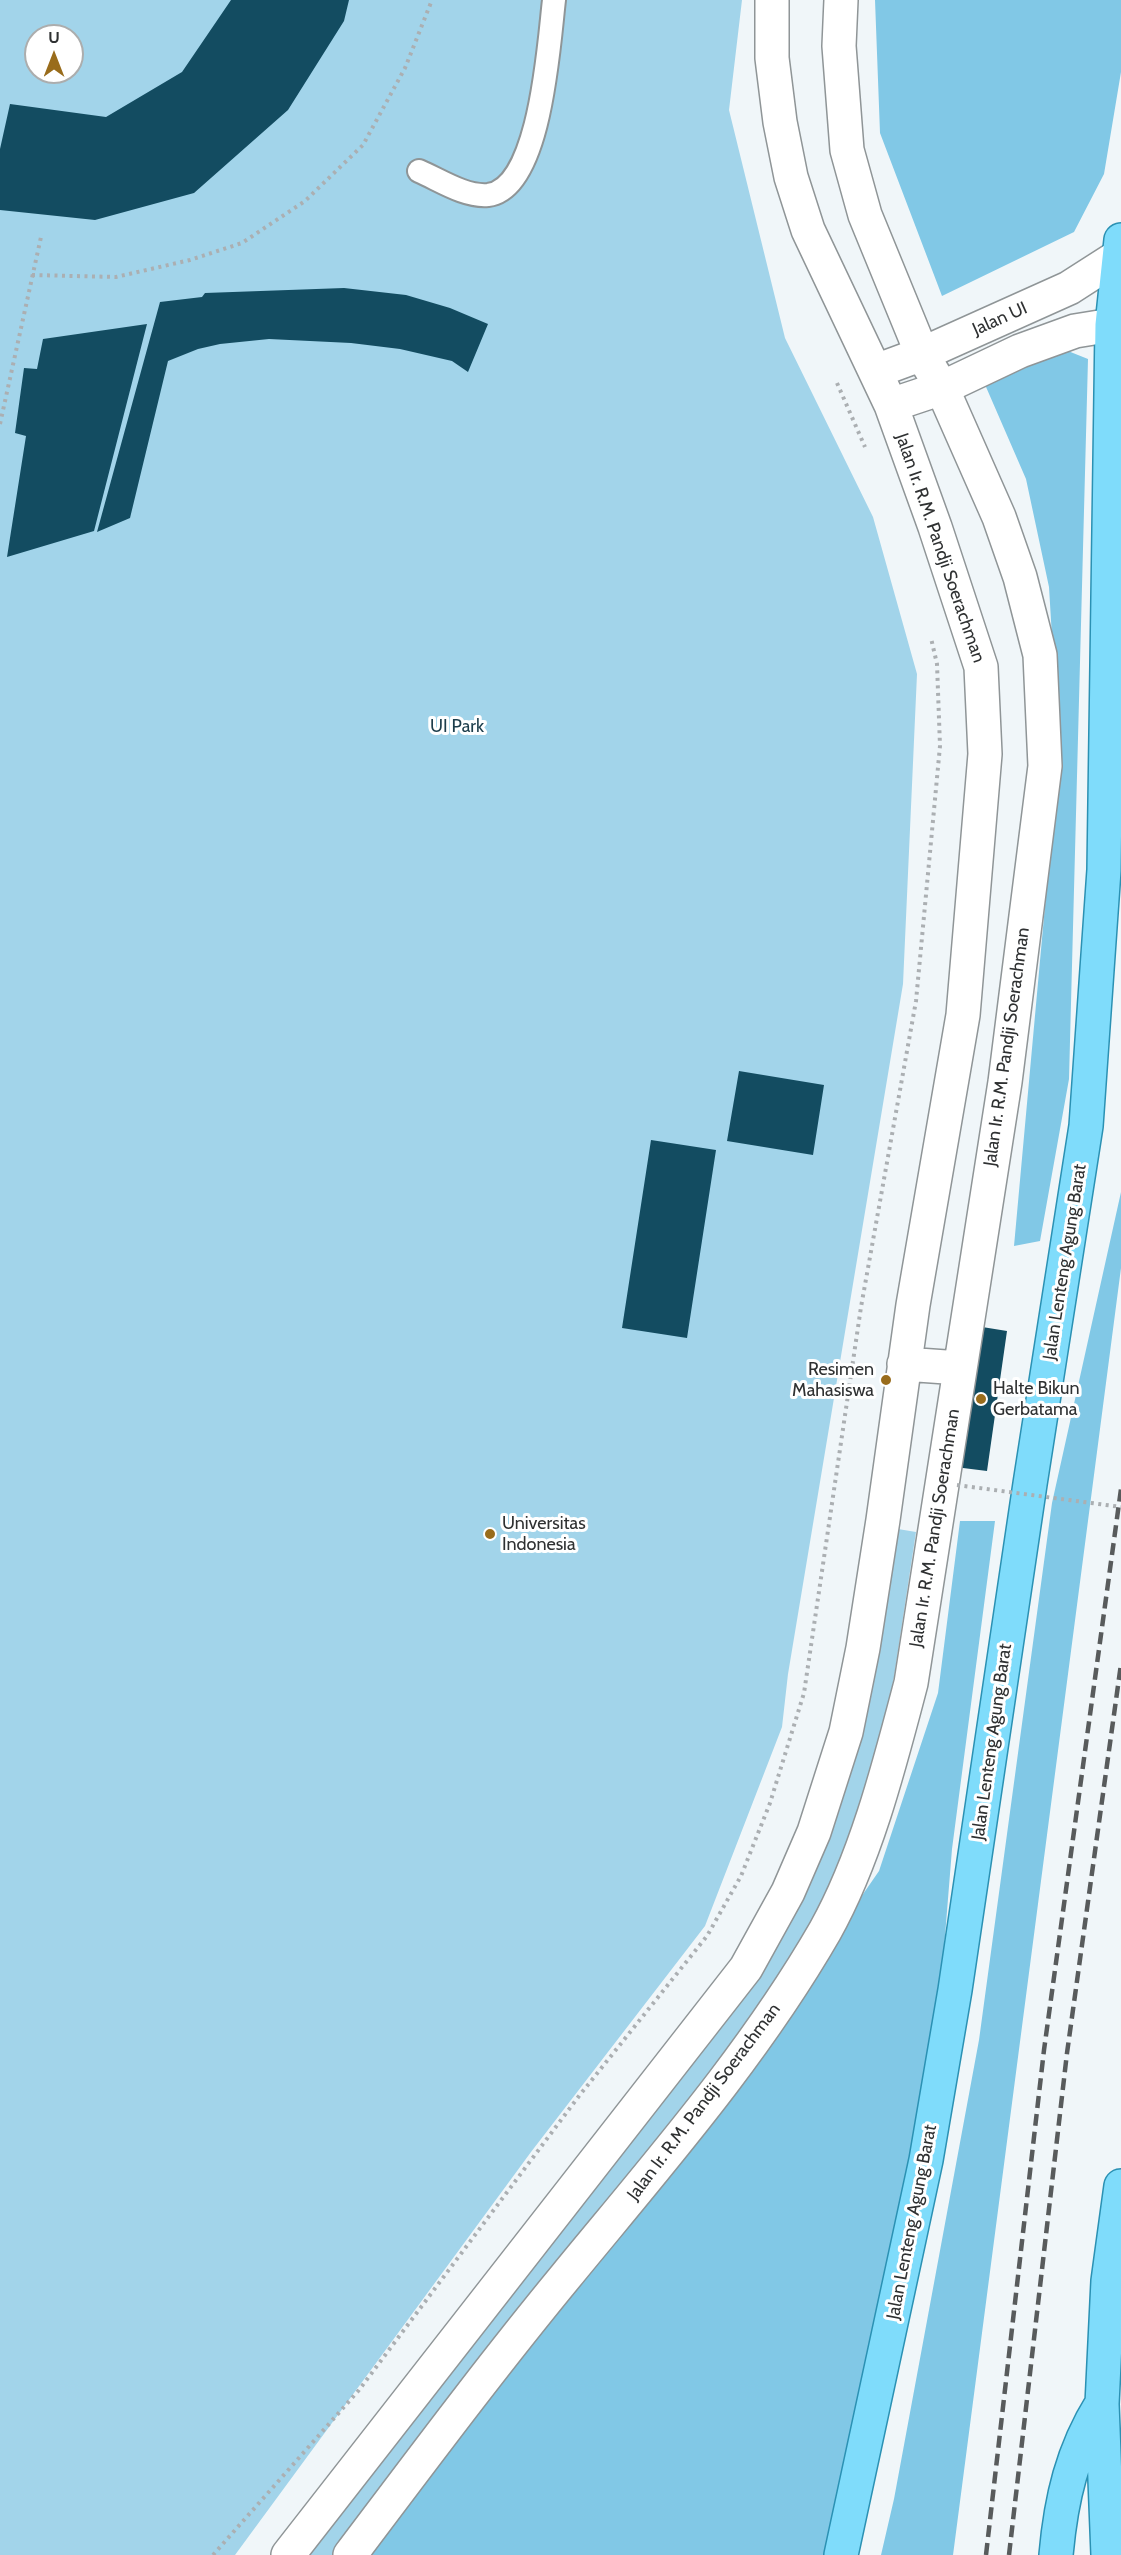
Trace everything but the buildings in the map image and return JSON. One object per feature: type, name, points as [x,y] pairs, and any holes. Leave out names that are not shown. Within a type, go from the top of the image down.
[{"type":"main road","name":"Jalan Lenteng Agung Barat","points":[[841,2555],[924,2172],[956,1990],[1030,1484],[1086,1126],[1104,870],[1112,325],[1120,248]]},
{"type":"main road","points":[[1108,2555],[1111,2393],[1108,2281],[1121,2186]]},
{"type":"main road","points":[[1056,2555],[1059,2520],[1071,2467],[1080,2443],[1111,2393]]},
{"type":"street","name":"Jalan Ir. R.M. Pandji Soerachman","points":[[288,2555],[746,1968],[788,1892],[814,1832],[846,1732],[881,1532],[904,1364],[963,1015],[985,754],[981,668],[891,405],[808,230],[791,177],[771,58],[772,0]]},
{"type":"street","name":"Jalan Ir. R.M. Pandji Soerachman","points":[[350,2555],[480,2383],[738,2063],[765,2025],[826,1929],[860,1852],[888,1769],[911,1683],[1005,1082],[1045,766],[1040,656],[1020,577],[999,517],[942,388],[922,354],[865,215],[847,150],[839,46],[841,0]]},
{"type":"street","name":"Jalan UI","points":[[876,371],[922,354],[1070,288],[1120,248]]},
{"type":"street","name":"Jalan UI","points":[[891,405],[942,388],[1020,351],[1075,331],[1112,325]]},
{"type":"street","points":[[904,1364],[960,1368]]},
{"type":"lane","points":[[419,171],[473,195],[490,195],[508,184],[527,155],[540,114],[554,0]]},
{"type":"path","points":[[32,274],[116,277],[190,260],[242,243],[305,201],[363,146],[405,68],[432,0]]},
{"type":"path","points":[[0,424],[41,237]]},
{"type":"path","points":[[835,378],[866,451]]},
{"type":"path","points":[[213,2555],[359,2390],[579,2096],[707,1936],[741,1876],[770,1803],[804,1693],[861,1307],[916,1000],[940,746],[937,664],[929,632]]},
{"type":"path","points":[[957,1485],[1121,1507]]},
{"type":"green space","name":"UI Park","points":[[0,0],[742,0],[729,110],[785,338],[873,517],[917,674],[903,984],[788,1674],[782,1727],[705,1926],[531,2152],[235,2555],[0,2555]]},
{"type":"green space","points":[[898,1529],[916,1532],[894,1677],[879,1749],[844,1851],[821,1905],[777,1984],[623,2186],[409,2455],[333,2555],[304,2555],[805,1887],[836,1819],[852,1765],[876,1669]]},
{"type":"shaded area","points":[[875,0],[1121,0],[1121,72],[1104,174],[1074,232],[942,296],[880,133]]},
{"type":"shaded area","points":[[1063,349],[1088,359],[1069,1079],[1040,1241],[1014,1246],[1054,807],[1058,737],[1049,587],[1026,479],[983,380]]},
{"type":"shaded area","points":[[1121,1192],[1121,1268],[953,2555],[881,2555],[894,2499],[979,2040],[1052,1503]]},
{"type":"shaded area","points":[[960,1521],[995,1521],[952,1849],[936,2048],[839,2555],[355,2555],[735,2079],[879,1871],[938,1693]]},
{"type":"railway","points":[[986,2555],[1044,2050],[1121,1489]]},
{"type":"railway","points":[[1009,2555],[1067,2053],[1121,1664]]},
{"type":"place","name":"Resimen Mahasiswa","points":[[886,1380]]},
{"type":"place","name":"Halte Bikun Gerbatama","points":[[981,1399]]},
{"type":"place","name":"Universitas Indonesia","points":[[490,1534]]}]
